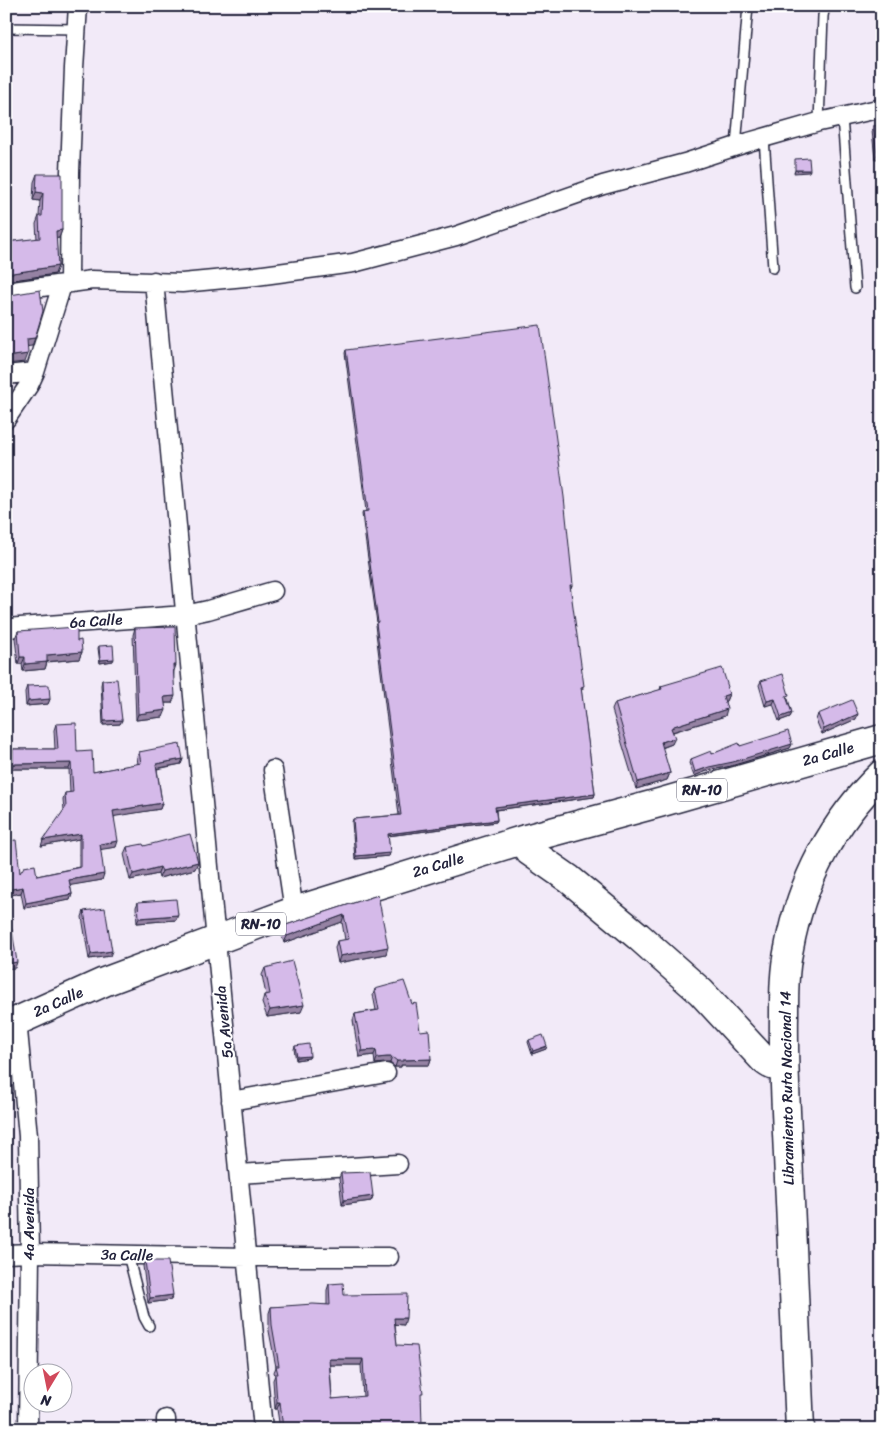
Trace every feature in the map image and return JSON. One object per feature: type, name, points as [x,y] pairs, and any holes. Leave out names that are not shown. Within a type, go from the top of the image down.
[{"type":"main road","name":"2a Calle","points":[[12,1023],[104,982],[294,911],[522,840],[659,803],[882,738]]},
{"type":"main road","name":"Libramiento Ruta Nacional 14","points":[[800,1429],[784,1066],[785,975],[790,942],[809,879],[834,831],[852,807],[882,774]]},
{"type":"main road","points":[[522,840],[529,851],[536,857],[569,879],[638,936],[701,992],[763,1059],[771,1065],[784,1066]]},
{"type":"street","points":[[6,419],[29,385],[35,372],[65,284],[70,244],[70,172],[78,6]]},
{"type":"street","points":[[6,292],[92,280],[182,283],[238,278],[352,263],[456,236],[603,185],[685,163],[736,146],[819,122],[882,108]]},
{"type":"street","name":"5a Avenida","points":[[154,282],[264,1429]]},
{"type":"street","points":[[6,375],[35,372]]},
{"type":"street","name":"6a Calle","points":[[6,628],[185,615],[273,592]]},
{"type":"street","points":[[273,770],[294,911]]},
{"type":"street","name":"4a Avenida","points":[[12,1023],[28,1136],[30,1253],[28,1429]]},
{"type":"street","points":[[232,1101],[386,1073]]},
{"type":"street","points":[[239,1174],[398,1164]]},
{"type":"street","name":"3a Calle","points":[[6,1254],[389,1257]]},
{"type":"lane","points":[[736,146],[748,6]]},
{"type":"lane","points":[[819,122],[825,6]]},
{"type":"lane","points":[[6,28],[77,29]]},
{"type":"lane","points":[[842,117],[855,288]]},
{"type":"lane","points":[[764,138],[773,268]]},
{"type":"lane","points":[[128,1255],[144,1316],[149,1326]]},
{"type":"building","points":[[882,125],[882,153],[877,154],[873,126]]},
{"type":"building","points":[[809,158],[810,170],[795,170],[795,159]]},
{"type":"building","points":[[37,174],[62,174],[62,230],[56,231],[58,266],[6,274],[6,242],[40,238],[39,216],[42,216],[43,193],[36,192]]},
{"type":"building","points":[[6,205],[8,220],[6,221]]},
{"type":"building","points":[[40,290],[43,311],[35,338],[27,339],[28,354],[6,357],[6,294]]},
{"type":"building","points":[[540,325],[564,497],[573,585],[570,585],[584,686],[581,687],[595,794],[495,807],[497,820],[388,834],[390,853],[356,856],[353,819],[401,815],[363,512],[368,511],[346,350]]},
{"type":"building","points":[[77,627],[77,641],[81,640],[82,652],[47,655],[47,662],[25,664],[25,657],[20,657],[18,631]]},
{"type":"building","points":[[175,627],[176,665],[173,665],[175,696],[164,697],[166,710],[138,714],[135,628]]},
{"type":"building","points":[[113,645],[114,659],[100,660],[99,646]]},
{"type":"building","points":[[722,668],[729,694],[723,696],[727,709],[671,728],[675,738],[661,742],[670,773],[638,782],[615,703],[662,689],[661,686]]},
{"type":"building","points":[[783,674],[789,695],[786,696],[792,713],[781,717],[775,699],[767,701],[761,681]]},
{"type":"building","points":[[117,679],[122,720],[104,721],[102,680]]},
{"type":"building","points":[[49,685],[50,699],[28,701],[27,686]]},
{"type":"building","points":[[852,700],[858,714],[824,729],[818,714]]},
{"type":"building","points":[[76,723],[77,752],[92,751],[93,772],[141,763],[139,752],[180,744],[183,759],[156,764],[162,803],[113,811],[118,841],[100,844],[104,874],[69,880],[72,894],[26,903],[23,887],[6,890],[6,841],[16,840],[20,873],[24,867],[35,865],[37,876],[81,867],[81,834],[43,840],[66,807],[65,793],[73,792],[71,763],[13,764],[13,749],[58,749],[56,724]]},
{"type":"building","points":[[788,731],[792,744],[695,772],[691,759],[711,751],[712,754],[739,743],[740,746]]},
{"type":"building","points":[[190,834],[198,862],[162,871],[160,867],[133,874],[127,847],[143,844],[144,846]]},
{"type":"building","points":[[378,895],[388,947],[340,956],[337,941],[349,939],[344,915],[287,936],[283,926]]},
{"type":"building","points":[[176,899],[178,915],[139,918],[138,902]]},
{"type":"building","points":[[105,908],[112,951],[91,954],[84,911]]},
{"type":"building","points":[[9,923],[12,930],[17,962],[6,964],[6,924]]},
{"type":"building","points":[[292,961],[304,1005],[270,1010],[264,995],[270,994],[265,968]]},
{"type":"building","points":[[404,981],[412,1004],[416,1003],[420,1031],[429,1030],[431,1059],[397,1061],[392,1057],[377,1058],[376,1050],[362,1051],[355,1014],[379,1010],[375,989]]},
{"type":"building","points":[[543,1035],[547,1046],[533,1051],[529,1040]]},
{"type":"building","points":[[309,1044],[310,1056],[297,1057],[295,1046]]},
{"type":"building","points":[[370,1172],[373,1196],[344,1200],[341,1173]]},
{"type":"building","points":[[145,1261],[168,1261],[173,1295],[150,1298]]},
{"type":"building","points":[[343,1283],[344,1295],[407,1294],[406,1318],[394,1318],[397,1345],[417,1346],[423,1393],[421,1393],[422,1424],[402,1425],[385,1429],[283,1429],[280,1402],[277,1402],[275,1374],[278,1374],[276,1366],[279,1366],[271,1307],[313,1304],[330,1305],[329,1284]],"holes":[[[329,1359],[363,1359],[365,1396],[332,1399]]]}]
